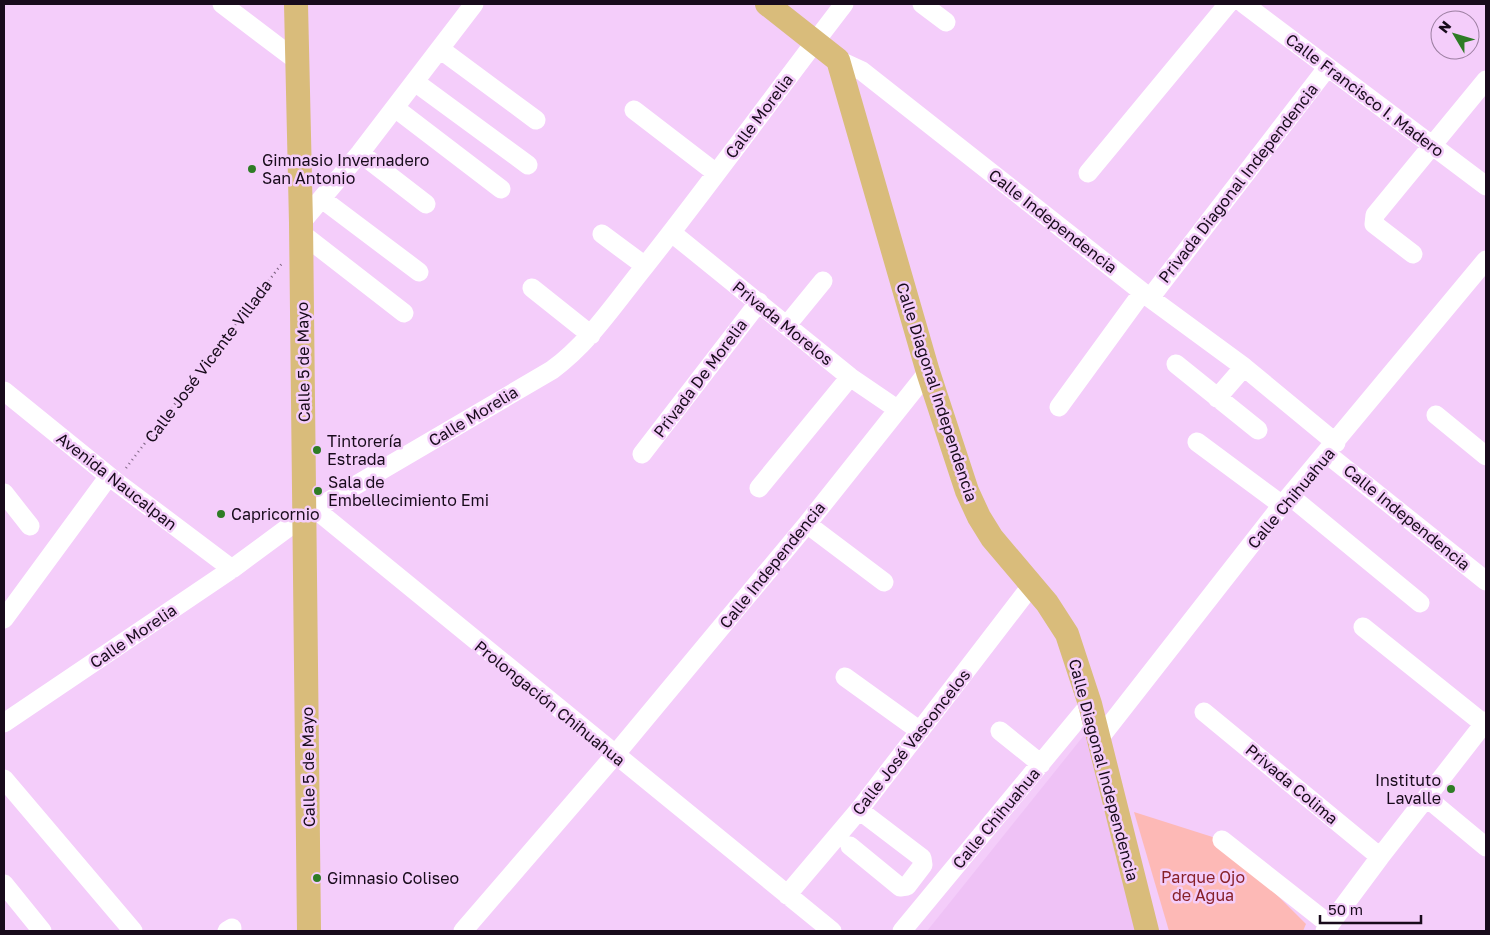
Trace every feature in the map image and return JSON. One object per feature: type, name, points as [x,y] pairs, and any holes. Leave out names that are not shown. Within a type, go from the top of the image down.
[{"type":"main road","name":"Calle 5 de Mayo","points":[[296,4],[296,60],[310,512],[309,931]]},
{"type":"main road","name":"Calle Independencia","points":[[767,4],[838,60]]},
{"type":"main road","name":"Calle Diagonal Independencia","points":[[838,60],[928,372],[967,491],[979,517],[992,538],[1047,603],[1067,634],[1090,704],[1147,931]]},
{"type":"street","points":[[222,4],[296,60]]},
{"type":"street","points":[[404,313],[301,232],[322,199],[360,153],[474,4]]},
{"type":"street","name":"Calle Morelia","points":[[4,722],[232,569],[310,512],[552,370],[573,354],[591,335],[672,233],[844,4]]},
{"type":"street","points":[[922,4],[946,22]]},
{"type":"street","points":[[1088,173],[1228,4]]},
{"type":"street","name":"Calle Francisco I. Madero","points":[[1244,4],[1486,186]]},
{"type":"street","points":[[440,49],[536,120]]},
{"type":"street","name":"Calle Independencia","points":[[838,60],[862,71],[1146,295],[1244,367],[1331,448],[1486,581]]},
{"type":"street","name":"Privada Diagonal Independencia","points":[[1060,407],[1146,295],[1327,68]]},
{"type":"street","points":[[1413,254],[1374,224],[1375,215],[1486,80]]},
{"type":"street","points":[[415,82],[528,165]]},
{"type":"street","points":[[395,108],[501,189]]},
{"type":"street","points":[[634,110],[716,173]]},
{"type":"street","points":[[360,153],[426,204]]},
{"type":"street","points":[[322,199],[419,272]]},
{"type":"street","name":"Privada Morelos","points":[[672,233],[850,377],[897,409]]},
{"type":"street","points":[[602,234],[645,266]]},
{"type":"street","name":"Calle Chihuahua","points":[[1099,739],[1286,501],[1486,260]]},
{"type":"street","points":[[787,325],[823,281]]},
{"type":"street","points":[[532,288],[591,335]]},
{"type":"street","name":"Privada De Morelia","points":[[642,454],[759,302]]},
{"type":"street","points":[[1176,364],[1258,430]]},
{"type":"street","points":[[1218,398],[1244,367]]},
{"type":"street","name":"Calle Independencia","points":[[463,931],[614,756],[807,524],[928,372]]},
{"type":"street","points":[[759,488],[850,377]]},
{"type":"street","name":"Avenida Naucalpan","points":[[4,391],[112,479],[232,569]]},
{"type":"street","points":[[1436,415],[1486,456]]},
{"type":"street","points":[[1197,442],[1286,501],[1420,603]]},
{"type":"street","points":[[4,619],[112,479]]},
{"type":"street","points":[[4,493],[30,526]]},
{"type":"street","name":"Prolongación Chihuahua","points":[[310,512],[832,931]]},
{"type":"street","points":[[807,524],[884,582]]},
{"type":"street","name":"Calle José Vasconcelos","points":[[787,895],[859,810],[1031,586]]},
{"type":"street","points":[[1222,840],[1327,928],[1485,722],[1363,627]]},
{"type":"street","points":[[845,677],[920,731]]},
{"type":"street","name":"Calle Chihuahua","points":[[902,931],[1090,704]]},
{"type":"street","name":"Privada Colima","points":[[1204,712],[1380,857]]},
{"type":"street","points":[[1000,731],[1041,764]]},
{"type":"street","points":[[4,779],[133,931]]},
{"type":"street","points":[[1427,798],[1486,847]]},
{"type":"street","points":[[850,846],[900,887],[907,886],[923,865],[922,858],[859,810]]},
{"type":"street","points":[[4,884],[42,931]]},
{"type":"path","name":"Calle José Vicente Villada","points":[[112,479],[301,232]]},
{"type":"shaded area","points":[[1085,734],[1138,931],[927,931]]},
{"type":"green space","name":"Parque Ojo de Agua","points":[[1134,812],[1222,840],[1306,924],[1303,931],[1169,931]]},
{"type":"place","name":"Gimnasio Invernadero San Antonio","points":[[252,169]]},
{"type":"place","name":"Tintorería Estrada","points":[[317,450]]},
{"type":"place","name":"Sala de Embellecimiento Emi","points":[[318,491]]},
{"type":"place","name":"Capricornio","points":[[221,514]]},
{"type":"place","name":"Instituto Lavalle","points":[[1451,789]]},
{"type":"place","name":"Gimnasio Coliseo","points":[[317,878]]}]
